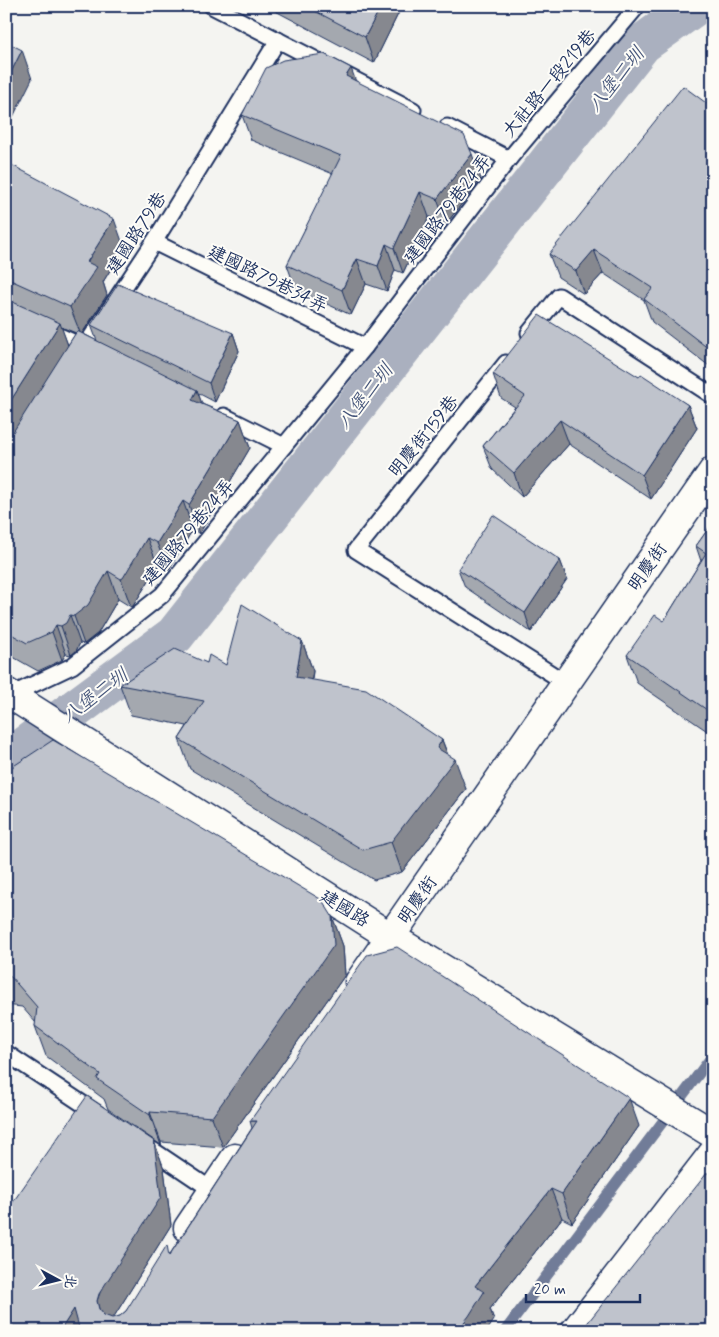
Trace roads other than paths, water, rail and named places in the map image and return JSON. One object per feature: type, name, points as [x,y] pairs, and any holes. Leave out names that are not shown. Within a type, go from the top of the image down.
[{"type":"street","name":"明慶街","points":[[345,1002],[713,471]]},
{"type":"street","name":"建國路","points":[[9,693],[391,937],[713,1134]]},
{"type":"street","points":[[175,1248],[212,1190],[247,1141]]},
{"type":"street","points":[[574,1331],[713,1153]]},
{"type":"lane","points":[[212,6],[509,160]]},
{"type":"lane","name":"大社路一段219巷","points":[[509,160],[636,6]]},
{"type":"lane","name":"建國路79巷","points":[[74,363],[154,242],[278,40]]},
{"type":"lane","name":"建國路79巷24弄","points":[[9,693],[72,666],[162,594],[365,347],[509,160]]},
{"type":"lane","name":"建國路79巷34弄","points":[[154,242],[365,347]]},
{"type":"lane","name":"明慶街159巷","points":[[566,683],[356,550],[559,296],[713,396]]},
{"type":"lane","points":[[32,324],[102,355]]},
{"type":"lane","points":[[215,412],[284,446]]},
{"type":"lane","points":[[6,1053],[113,1124]]},
{"type":"lane","points":[[130,1135],[212,1190]]},
{"type":"waterway","name":"八堡二圳","points":[[6,760],[175,635],[642,44],[695,6]]},
{"type":"waterway","points":[[505,1331],[713,1055]]}]
